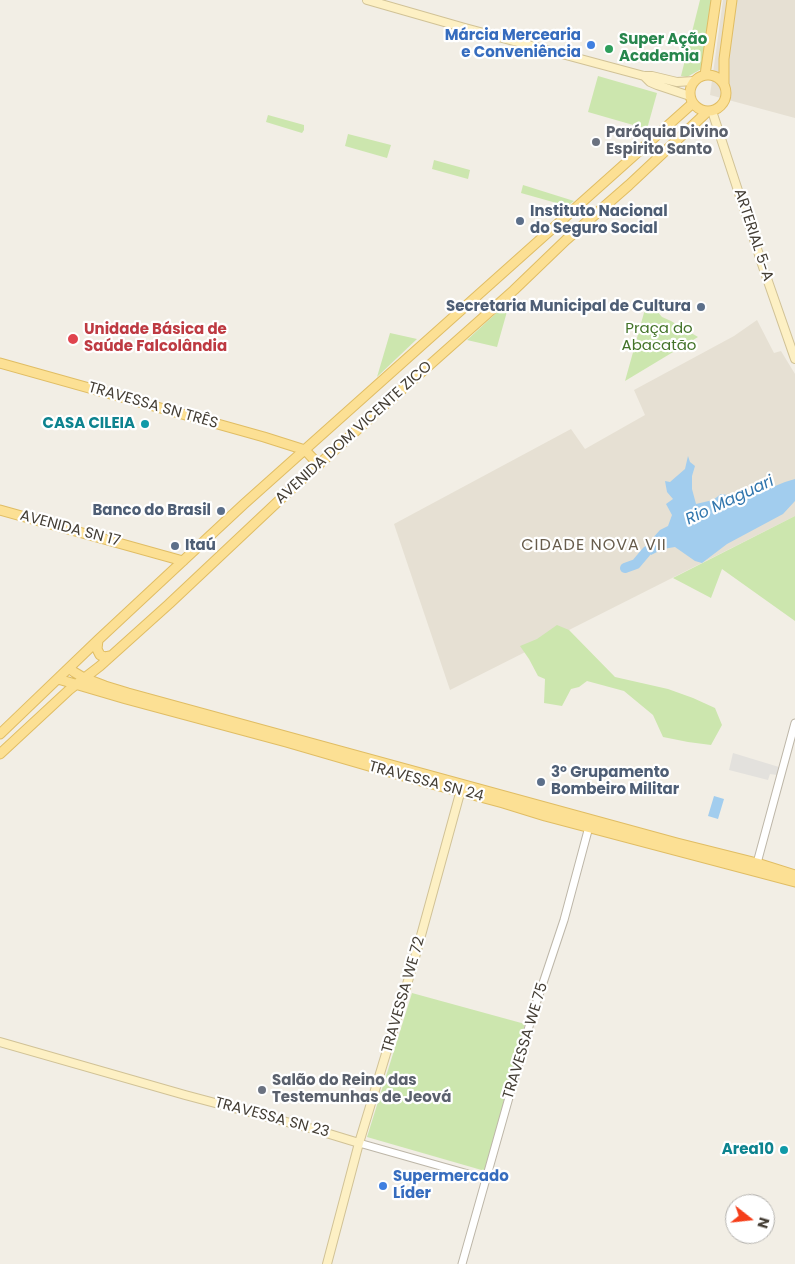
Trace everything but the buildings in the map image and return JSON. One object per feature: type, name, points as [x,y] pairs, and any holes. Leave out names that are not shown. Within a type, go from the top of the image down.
[{"type":"main road","points":[[367,0],[644,76],[652,76],[670,81],[694,81]]},
{"type":"main road","points":[[704,75],[716,0]]},
{"type":"main road","points":[[644,76],[650,82],[691,99],[699,109],[710,111],[719,108],[726,98],[724,60],[732,0]]},
{"type":"main road","points":[[691,99],[690,88],[699,77],[714,75],[724,84]]},
{"type":"main road","name":"AVENIDA DOM VICENTE ZICO","points":[[0,734],[244,504],[691,99]]},
{"type":"main road","name":"AVENIDA DOM VICENTE ZICO","points":[[0,754],[266,514],[272,501],[388,402],[514,290],[566,240],[710,111]]},
{"type":"main road","name":"ARTERIAL 5-A","points":[[710,111],[795,359]]},
{"type":"main road","name":"TRAVESSA SN TRÊS","points":[[0,364],[305,450]]},
{"type":"main road","points":[[305,450],[318,463]]},
{"type":"main road","name":"AVENIDA SN 17","points":[[0,510],[183,561]]},
{"type":"main road","points":[[98,640],[97,649],[100,655],[110,656]]},
{"type":"main road","name":"TRAVESSA SN 24","points":[[69,668],[84,678],[105,686],[795,882]]},
{"type":"main road","name":"TRAVESSA SN 24","points":[[58,679],[126,700],[461,788]]},
{"type":"main road","name":"TRAVESSA WE 72","points":[[327,1264],[359,1143],[417,951],[461,788]]},
{"type":"main road","name":"TRAVESSA SN 24","points":[[590,824],[677,843],[757,863],[795,875]]},
{"type":"main road","name":"TRAVESSA SN 23","points":[[0,1042],[359,1143]]},
{"type":"street","points":[[757,863],[795,723]]},
{"type":"street","name":"TRAVESSA WE 75","points":[[462,1264],[532,1016],[564,920],[590,824]]},
{"type":"street","name":"TRAVESSA SN 23","points":[[359,1143],[486,1179]]},
{"type":"shaded area","points":[[723,0],[795,0],[795,118],[710,95]]},
{"type":"shaded area","points":[[757,320],[774,353],[781,351],[795,374],[795,516],[450,690],[394,524],[571,429],[585,449],[645,415],[634,390],[734,336]]},
{"type":"shaded area","points":[[733,753],[779,767],[777,775],[770,774],[768,780],[729,770]]},
{"type":"green space","points":[[700,0],[713,0],[703,68],[687,77],[681,76]]},
{"type":"green space","points":[[598,76],[657,93],[647,129],[588,112]]},
{"type":"green space","points":[[268,115],[304,125],[304,130],[302,133],[266,122]]},
{"type":"green space","points":[[348,134],[391,145],[387,158],[345,146]]},
{"type":"green space","points":[[434,160],[470,170],[468,179],[432,169]]},
{"type":"green space","points":[[523,185],[574,201],[567,206],[521,193]]},
{"type":"green space","name":"Praça do Abacatão","points":[[647,302],[649,308],[656,310],[662,317],[698,337],[625,381]]},
{"type":"green space","points":[[505,305],[508,308],[497,347],[467,340]]},
{"type":"green space","points":[[390,333],[417,339],[377,377]]},
{"type":"green space","points":[[795,516],[795,621],[722,569],[711,598],[673,578]]},
{"type":"green space","points":[[557,625],[569,630],[615,677],[668,689],[715,708],[722,725],[711,745],[663,737],[653,715],[624,691],[587,681],[579,687],[571,689],[562,706],[544,703],[545,679],[538,676],[520,646],[537,639]]},
{"type":"green space","points":[[412,993],[525,1024],[485,1171],[367,1137]]},
{"type":"water","points":[[688,456],[690,462],[695,466],[692,476],[692,489],[696,504],[713,500],[721,494],[740,497],[795,479],[795,501],[783,514],[727,544],[702,563],[695,561],[675,547],[663,549],[651,555],[651,540],[660,530],[668,526],[672,515],[666,504],[673,499],[667,492],[665,481],[670,482],[685,469]]},
{"type":"water","points":[[714,796],[724,799],[718,819],[708,816]]},
{"type":"waterway","name":"Rio Maguari","points":[[625,568],[636,564],[647,551],[663,542]]},
{"type":"place","name":"Márcia Mercearia e Conveniência","points":[[591,45]]},
{"type":"place","name":"Super Ação Academia","points":[[609,49]]},
{"type":"place","name":"Paróquia Divino Espirito Santo","points":[[596,142]]},
{"type":"place","name":"Instituto Nacional do Seguro Social","points":[[520,221]]},
{"type":"place","name":"Secretaria Municipal de Cultura","points":[[701,307]]},
{"type":"place","name":"Unidade Básica de Saúde Falcolândia","points":[[73,339]]},
{"type":"place","name":"CASA CILEIA","points":[[145,424]]},
{"type":"place","name":"Banco do Brasil","points":[[221,511]]},
{"type":"place","name":"Itaú","points":[[175,546]]},
{"type":"place","name":"3º Grupamento Bombeiro Militar","points":[[541,782]]},
{"type":"place","name":"Salão do Reino das Testemunhas de Jeová","points":[[262,1090]]},
{"type":"place","name":"Area10","points":[[784,1150]]},
{"type":"place","name":"Supermercado Líder","points":[[383,1186]]},
{"type":"district","name":"CIDADE NOVA VII","points":[[594,546]]}]
